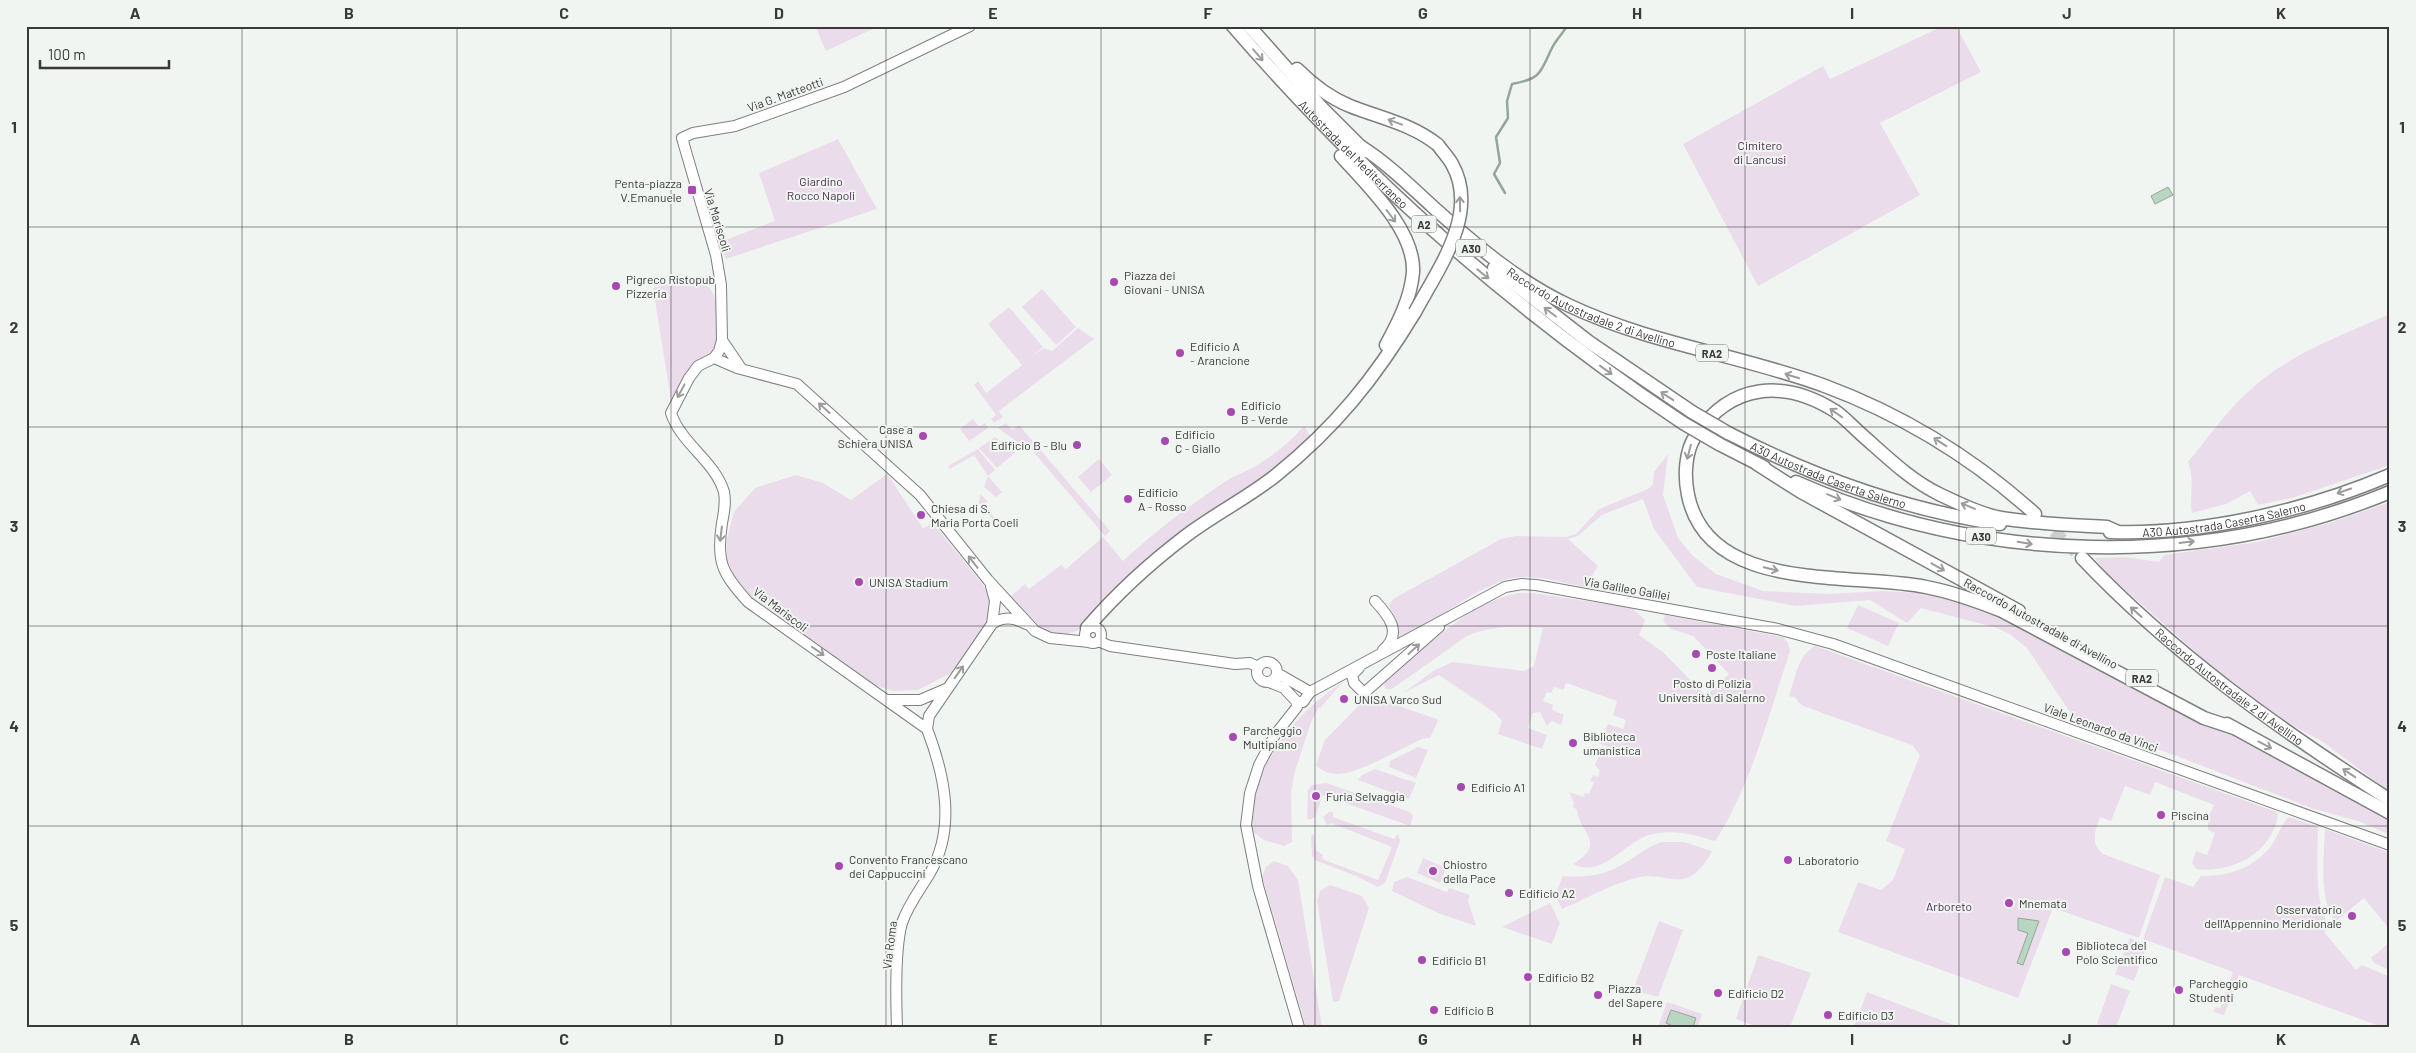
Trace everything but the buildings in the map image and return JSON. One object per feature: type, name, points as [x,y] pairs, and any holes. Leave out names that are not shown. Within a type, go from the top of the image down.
[{"type":"highway","name":"Autostrada del Mediterraneo","points":[[1233,26],[1283,84],[1398,201],[1466,261],[1577,350]]},
{"type":"highway","name":"Autostrada del Mediterraneo","points":[[1249,26],[1322,108],[1360,146]]},
{"type":"highway","points":[[1093,634],[1108,604],[1124,586],[1187,535],[1273,477],[1346,412],[1393,350],[1454,237],[1460,217],[1462,204],[1459,184],[1452,165],[1438,146],[1414,129],[1348,105],[1318,88],[1285,56],[1259,26]]},
{"type":"highway","points":[[1283,84],[1309,120],[1372,191],[1398,226],[1412,260],[1411,284],[1393,332],[1362,382],[1331,424]]},
{"type":"highway","name":"Raccordo Autostradale 2 di Avellino","points":[[1360,146],[1381,159],[1448,220],[1507,268],[1559,301],[1598,318],[1654,337],[1825,386],[1874,406],[1922,431],[1970,462],[2004,486],[2035,514]]},
{"type":"highway","name":"A30 Autostrada Caserta Salerno","points":[[1360,146],[1406,192],[1509,281],[1589,342],[1641,379],[1728,434],[1823,478],[1935,513],[2043,530],[2118,532],[2212,524],[2253,517],[2310,503],[2390,475]]},
{"type":"highway","name":"A30 Autostrada Caserta Salerno","points":[[1577,350],[1683,422],[1757,464],[1842,500],[1922,526],[2031,545],[2084,548],[2140,547],[2257,532],[2314,519],[2390,492]]},
{"type":"highway","points":[[2118,532],[2108,527],[1999,518],[1969,507],[1916,481],[1836,412],[1797,394],[1758,390],[1739,395],[1717,409],[1704,423],[1693,439],[1688,455],[1685,483],[1691,509],[1707,536],[1731,554],[1767,568],[1794,574],[1925,586],[1972,599],[2002,611],[2204,718],[2234,728]]},
{"type":"highway","name":"Raccordo Autostradale di Avellino","points":[[1757,464],[1801,492],[2390,813]]},
{"type":"highway","name":"Raccordo Autostradale 2 di Avellino","points":[[2082,558],[2117,595],[2217,681],[2267,718],[2390,800]]},
{"type":"street","name":"Via G. Matteotti","points":[[682,138],[693,133],[735,126],[844,87],[970,26]]},
{"type":"street","name":"Via Mariscoli","points":[[682,138],[716,255],[721,285],[722,340],[714,358],[698,366],[680,393],[671,413],[685,440],[718,481],[724,493],[725,508],[719,545],[722,569],[748,602],[927,729]]},
{"type":"street","points":[[722,340],[725,348],[742,369]]},
{"type":"street","points":[[714,358],[742,369],[797,384],[920,495],[988,580],[1034,631],[1060,640],[1093,634],[1125,648],[1235,664],[1258,672],[1264,681],[1284,688],[1297,702],[1297,707],[1275,735],[1259,765],[1250,793],[1246,825],[1258,886],[1299,1027]]},
{"type":"street","points":[[988,580],[995,601],[992,624]]},
{"type":"street","name":"Via Galileo Galilei","points":[[1297,702],[1303,702],[1310,692],[1505,587],[1522,584],[1647,604],[1802,635]]},
{"type":"street","points":[[1374,657],[1391,641],[1393,627],[1391,620],[1375,601]]},
{"type":"street","name":"Via Galileo Galilei","points":[[1363,664],[1352,675],[1358,688],[1364,693],[1454,615]]},
{"type":"street","points":[[927,729],[929,716],[992,624],[999,619],[1009,618],[1019,620],[1028,625]]},
{"type":"street","name":"Viale Leonardo da Vinci","points":[[1802,635],[1966,690],[2390,845]]},
{"type":"street","points":[[1374,657],[1385,659],[1391,669]]},
{"type":"street","points":[[1258,672],[1265,662],[1271,663],[1277,672],[1310,692]]},
{"type":"street","points":[[1269,682],[1277,672]]},
{"type":"street","points":[[886,700],[920,700],[949,687]]},
{"type":"street","name":"Via Roma","points":[[897,1027],[896,1002],[902,925],[913,900],[939,855],[944,839],[946,818],[944,792],[927,729]]},
{"type":"green space","points":[[815,26],[879,26],[826,51]]},
{"type":"green space","name":"Cimitero di Lancusi","points":[[1943,26],[1956,26],[1981,72],[1880,123],[1920,195],[1758,286],[1683,144],[1823,66],[1830,79]]},
{"type":"green space","name":"Giardino Rocco Napoli","points":[[838,139],[877,209],[726,259],[720,242],[775,221],[759,173]]},
{"type":"green space","points":[[691,278],[702,282],[710,288],[714,296],[718,316],[718,349],[694,363],[671,400],[653,288]]},
{"type":"green space","points":[[1042,289],[1076,327],[1056,345],[1022,307]]},
{"type":"green space","points":[[1009,307],[1043,347],[1032,356],[1044,348],[1052,351],[1078,328],[1094,339],[999,411],[1003,417],[994,423],[991,419],[996,415],[974,385],[978,381],[986,393],[1022,365],[988,324]]},
{"type":"green space","points":[[2390,314],[2390,465],[2292,498],[2258,505],[2250,491],[2226,504],[2192,513],[2192,481],[2188,462],[2241,398],[2265,377],[2299,356],[2317,346]]},
{"type":"green space","points":[[973,419],[979,427],[985,423],[988,428],[969,441],[960,429]]},
{"type":"green space","points":[[1006,423],[1012,430],[1019,425],[1110,531],[1105,536],[1025,442],[1020,444],[998,428]]},
{"type":"green space","points":[[1304,426],[1312,438],[1288,458],[1152,556],[1103,601],[1080,630],[1063,635],[1050,634],[1037,624],[1011,596],[1025,584],[1029,589],[1061,565],[1066,569],[1103,537],[1123,561],[1199,499],[1229,479],[1254,467],[1287,443]]},
{"type":"green space","points":[[995,437],[1016,452],[997,468],[979,448]]},
{"type":"green space","points":[[978,449],[995,470],[988,476],[974,455],[950,469],[948,466]]},
{"type":"green space","points":[[1668,454],[1663,495],[1678,538],[1692,555],[1716,574],[1763,591],[1827,594],[1882,591],[1919,593],[1949,599],[1988,613],[2251,743],[2390,817],[2390,835],[2358,821],[2314,809],[2174,755],[2076,721],[2027,648],[2011,635],[1997,628],[1921,608],[1907,623],[1870,600],[1796,606],[1697,587],[1654,529],[1643,499],[1602,515],[1578,536],[1568,539],[1598,566],[1585,587],[1530,577],[1513,578],[1498,582],[1469,597],[1426,625],[1397,639],[1396,619],[1389,606],[1393,599],[1501,539],[1516,536],[1566,537],[1576,534],[1599,509],[1648,489],[1653,484],[1654,472]]},
{"type":"green space","points":[[1099,459],[1112,475],[1091,492],[1078,477]]},
{"type":"green space","name":"UNISA Stadium","points":[[887,474],[923,528],[933,523],[984,586],[991,610],[988,623],[951,673],[918,690],[893,691],[870,684],[746,592],[735,578],[727,559],[727,539],[734,512],[755,488],[796,475],[823,483],[851,500]]},
{"type":"green space","points":[[988,476],[1002,492],[996,497],[984,487]]},
{"type":"green space","points":[[980,494],[988,501],[984,505],[999,523],[1000,526],[995,530],[997,524],[979,503]]},
{"type":"green space","points":[[2390,502],[2390,792],[2323,742],[2274,715],[2217,671],[2106,573],[2095,558],[2126,557],[2159,562],[2164,555],[2258,542],[2329,523]]},
{"type":"green space","points":[[1519,593],[1534,593],[1632,608],[1645,620],[1639,635],[1663,652],[1706,696],[1729,674],[1693,636],[1671,629],[1663,621],[1665,615],[1783,637],[1788,643],[1790,651],[1759,748],[1740,795],[1716,840],[1682,833],[1657,833],[1640,839],[1613,858],[1594,867],[1573,864],[1589,850],[1590,843],[1578,817],[1577,810],[1573,807],[1574,803],[1569,792],[1583,797],[1585,793],[1589,794],[1594,782],[1590,781],[1593,775],[1598,777],[1600,771],[1595,765],[1599,754],[1607,753],[1609,747],[1590,740],[1593,732],[1604,735],[1608,724],[1623,729],[1626,720],[1613,715],[1617,701],[1566,683],[1563,690],[1554,687],[1551,693],[1547,692],[1543,701],[1553,705],[1552,710],[1564,715],[1561,725],[1552,721],[1547,726],[1540,712],[1533,713],[1528,728],[1547,735],[1542,749],[1498,734],[1502,721],[1495,713],[1439,675],[1403,693],[1435,670],[1453,662],[1524,671],[1534,666],[1543,628],[1504,627],[1485,630],[1467,636],[1392,689],[1385,689],[1384,682],[1447,628],[1483,606]]},
{"type":"green space","points":[[1858,605],[1899,623],[1888,646],[1847,628]]},
{"type":"green space","name":"Arboreto","points":[[1815,646],[2277,812],[2276,824],[2267,841],[2260,849],[2241,862],[2219,869],[2196,869],[2192,863],[2196,851],[2207,855],[2215,833],[2208,830],[2208,818],[2214,805],[2155,782],[2150,795],[2125,786],[2111,821],[2100,817],[2095,832],[2095,841],[2096,846],[2103,854],[2160,875],[2139,938],[2053,908],[2018,998],[1838,932],[1858,882],[1881,890],[1893,880],[1905,849],[1886,841],[1920,755],[1912,745],[1803,706],[1796,698],[1789,696],[1801,661],[1809,650]]},
{"type":"green space","points":[[1343,682],[1319,707],[1311,722],[1295,771],[1291,792],[1292,842],[1284,846],[1264,840],[1253,832],[1254,808],[1258,786],[1266,765],[1277,746],[1306,711]]},
{"type":"green space","points":[[1367,697],[1437,719],[1438,721],[1430,738],[1422,739],[1347,773],[1338,774],[1320,769],[1316,765],[1325,740]]},
{"type":"green space","points":[[1418,747],[1428,750],[1416,778],[1389,767],[1390,761]]},
{"type":"green space","points":[[1375,769],[1416,783],[1409,799],[1358,780],[1362,775]]},
{"type":"green space","points":[[1326,783],[1410,812],[1413,816],[1410,826],[1323,795],[1315,817],[1309,820],[1307,817],[1308,790],[1312,785]]},
{"type":"green space","points":[[1329,812],[1333,812],[1333,817],[1394,839],[1398,834],[1400,841],[1385,883],[1378,887],[1317,861],[1312,856],[1311,836],[1314,834],[1316,850],[1323,855],[1322,859],[1378,880],[1392,847],[1331,823],[1327,825],[1323,817]]},
{"type":"green space","points":[[2289,817],[2318,827],[2317,865],[2319,892],[2321,905],[2330,927],[2324,932],[2356,970],[2362,965],[2390,977],[2390,1027],[2382,1027],[2239,975],[2224,1015],[2214,1012],[2215,1007],[2220,1008],[2233,972],[2143,939],[2165,877],[2193,887],[2201,876],[2221,875],[2241,869],[2259,858],[2266,851]]},
{"type":"green space","points":[[2325,829],[2390,853],[2390,930],[2364,898],[2335,922],[2326,901],[2324,889]]},
{"type":"green space","points":[[1661,842],[1684,842],[1712,851],[1703,865],[1690,877],[1672,879],[1652,876],[1640,877],[1610,887],[1562,909],[1555,895],[1563,876],[1595,875],[1606,872]]},
{"type":"green space","points":[[1423,858],[1446,868],[1440,883],[1417,873]]},
{"type":"green space","points":[[1274,861],[1288,866],[1298,880],[1322,1027],[1306,1027],[1262,877],[1266,867]]},
{"type":"green space","points":[[1407,877],[1447,892],[1449,888],[1470,895],[1468,901],[1476,926],[1438,913],[1392,891],[1394,882]]},
{"type":"green space","points":[[1330,885],[1362,896],[1369,908],[1339,1001],[1333,1002],[1317,901],[1320,891]]},
{"type":"green space","points":[[1550,903],[1560,923],[1552,944],[1502,927]]},
{"type":"green space","points":[[1659,921],[1683,930],[1658,997],[1633,990]]},
{"type":"green space","points":[[2130,938],[2147,945],[2134,981],[2115,974]]},
{"type":"green space","points":[[2390,942],[2389,970],[2374,963],[2371,958]]},
{"type":"green space","points":[[1758,955],[1811,973],[1790,1027],[1757,1027],[1736,1019]]},
{"type":"green space","points":[[2111,984],[2130,991],[2116,1027],[2097,1024]]},
{"type":"green space","points":[[1867,992],[1954,1025],[1954,1027],[1854,1027]]},
{"type":"green space","points":[[1667,1002],[1702,1014],[1698,1027],[1658,1027]]},
{"type":"shaded area","points":[[2168,187],[2173,195],[2155,204],[2151,196]]},
{"type":"shaded area","points":[[2018,918],[2039,921],[2023,965],[2017,963],[2028,933],[2018,930]]},
{"type":"shaded area","points":[[1671,1010],[1696,1018],[1693,1027],[1675,1027],[1666,1023]]},
{"type":"waterway","points":[[1505,193],[1494,174],[1500,163],[1496,137],[1508,118],[1507,101],[1512,84],[1530,79],[1540,72],[1553,46],[1567,26]]},
{"type":"tunnel","points":[[2041,519],[2082,558]]},
{"type":"place","name":"Penta-piazza V.Emanuele","points":[[692,190]]},
{"type":"place","name":"Piazza dei Giovani - UNISA","points":[[1114,282]]},
{"type":"place","name":"Pigreco Ristopub Pizzeria","points":[[616,286]]},
{"type":"place","name":"Edificio A - Arancione","points":[[1180,353]]},
{"type":"place","name":"Edificio B - Verde","points":[[1231,412]]},
{"type":"place","name":"Case a Schiera UNISA","points":[[923,436]]},
{"type":"place","name":"Edificio C - Giallo","points":[[1165,441]]},
{"type":"place","name":"Edificio B - Blu","points":[[1077,445]]},
{"type":"place","name":"Edificio A - Rosso","points":[[1128,499]]},
{"type":"place","name":"Chiesa di S. Maria Porta Coeli","points":[[921,515]]},
{"type":"place","name":"UNISA Stadium","points":[[859,582]]},
{"type":"place","name":"Poste Italiane","points":[[1696,654]]},
{"type":"place","name":"Posto di Polizia Università di Salerno","points":[[1712,668]]},
{"type":"place","name":"UNISA Varco Sud","points":[[1344,699]]},
{"type":"place","name":"Parcheggio Multipiano","points":[[1233,737]]},
{"type":"place","name":"Biblioteca umanistica","points":[[1573,743]]},
{"type":"place","name":"Edificio A1","points":[[1461,787]]},
{"type":"place","name":"Furia Selvaggia","points":[[1316,796]]},
{"type":"place","name":"Piscina","points":[[2161,815]]},
{"type":"place","name":"Laboratorio","points":[[1788,860]]},
{"type":"place","name":"Convento Francescano dei Cappuccini","points":[[839,866]]},
{"type":"place","name":"Chiostro della Pace","points":[[1433,871]]},
{"type":"place","name":"Edificio A2","points":[[1509,893]]},
{"type":"place","name":"Mnemata","points":[[2009,903]]},
{"type":"place","name":"Osservatorio dell'Appennino Meridionale","points":[[2352,916]]},
{"type":"place","name":"Biblioteca del Polo Scientifico","points":[[2066,952]]},
{"type":"place","name":"Edificio B1","points":[[1422,960]]},
{"type":"place","name":"Edificio B2","points":[[1528,977]]},
{"type":"place","name":"Parcheggio Studenti","points":[[2179,990]]},
{"type":"place","name":"Edificio D2","points":[[1718,993]]},
{"type":"place","name":"Piazza del Sapere","points":[[1598,995]]},
{"type":"place","name":"Edificio B","points":[[1434,1010]]},
{"type":"place","name":"Edificio D3","points":[[1828,1015]]}]
